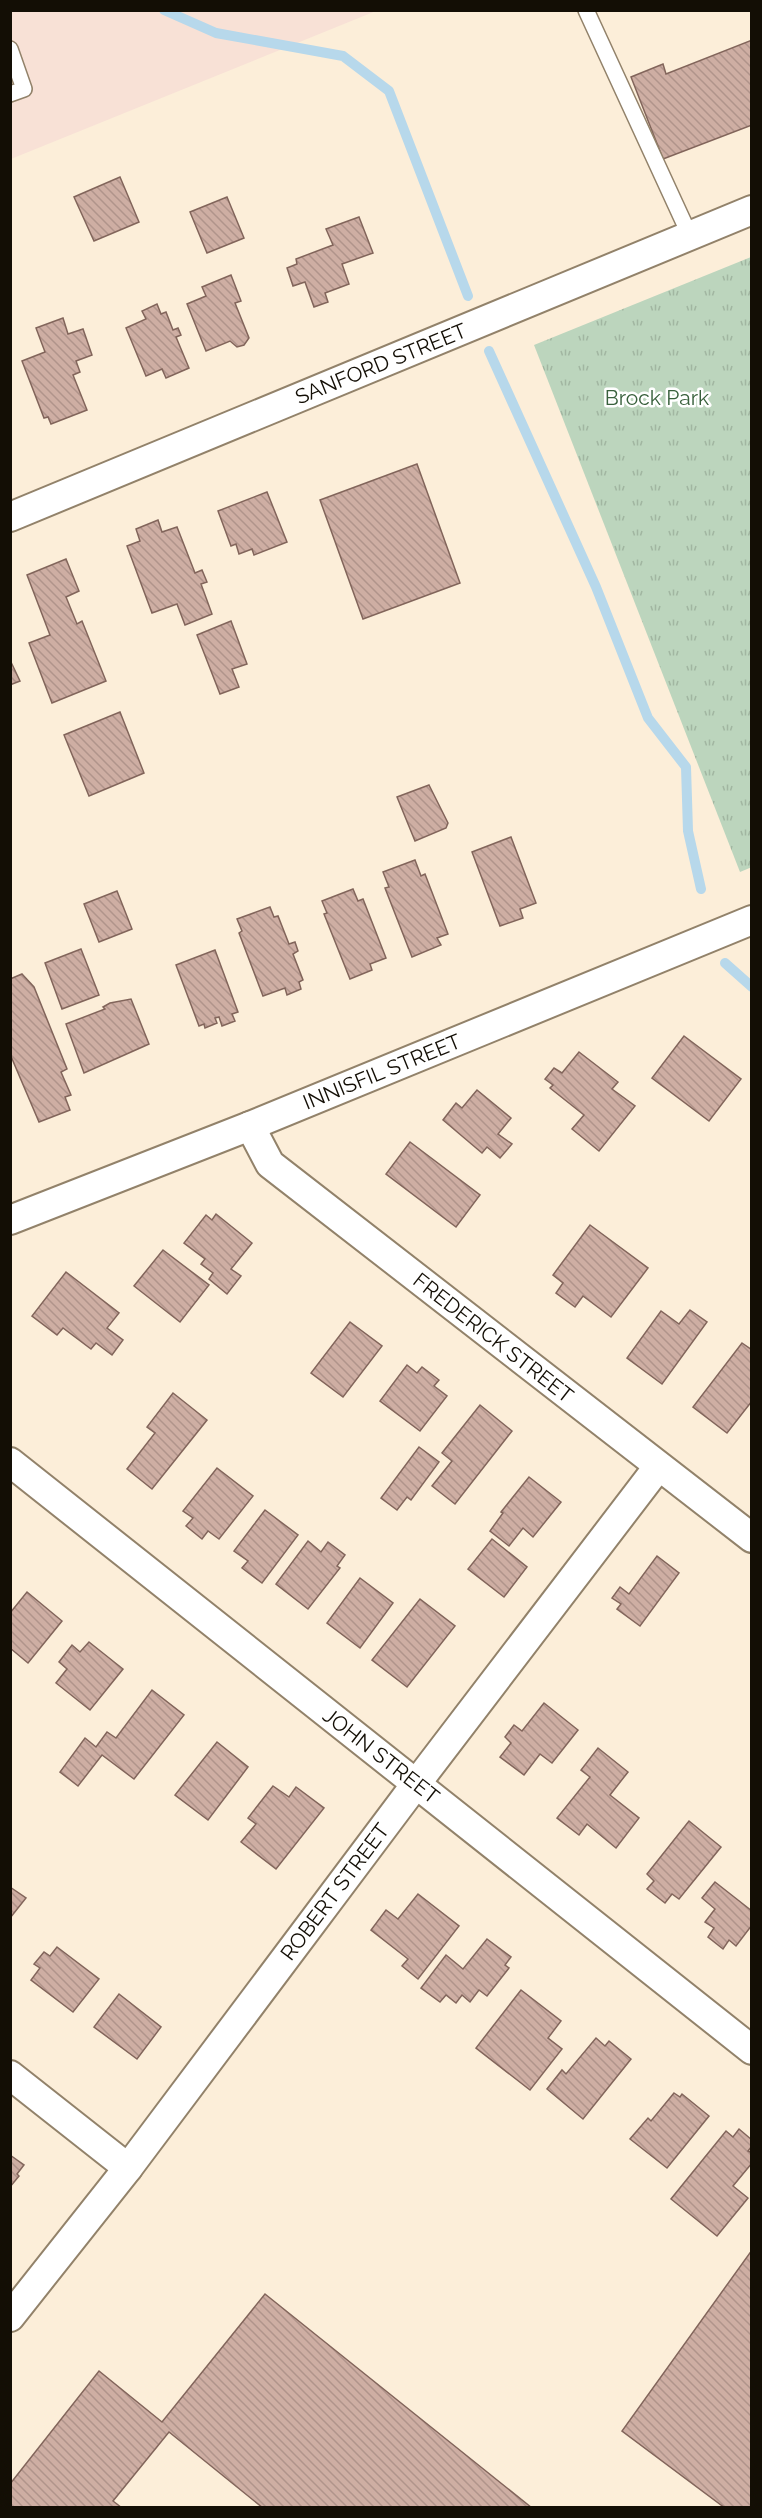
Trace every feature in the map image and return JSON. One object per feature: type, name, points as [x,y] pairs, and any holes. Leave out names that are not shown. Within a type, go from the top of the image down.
[{"type":"street","name":"SANFORD STREET","points":[[10,517],[752,210]]},
{"type":"street","name":"INNISFIL STREET","points":[[10,1221],[752,921]]},
{"type":"street","name":"FREDERICK STREET","points":[[250,1125],[270,1164],[752,1538]]},
{"type":"street","name":"JOHN STREET","points":[[10,1462],[752,2050]]},
{"type":"street","name":"ROBERT STREET","points":[[10,2317],[128,2168],[416,1784],[658,1467]]},
{"type":"street","points":[[10,2075],[128,2168]]},
{"type":"lane","points":[[586,10],[690,236]]},
{"type":"lane","points":[[10,49],[24,89],[10,94]]},
{"type":"shaded area","points":[[11,11],[376,11],[11,159]]},
{"type":"green space","name":"Brock Park","points":[[751,257],[752,867],[740,872],[534,345]]},
{"type":"building","points":[[752,40],[752,125],[663,159],[631,77],[663,64],[666,74]]},
{"type":"building","points":[[120,177],[139,222],[94,241],[74,197]]},
{"type":"building","points":[[227,197],[244,238],[207,253],[190,212]]},
{"type":"building","points":[[359,217],[373,253],[342,264],[349,284],[325,293],[328,302],[314,307],[305,282],[293,286],[287,268],[297,264],[296,259],[333,245],[326,229]]},
{"type":"building","points":[[231,275],[241,301],[235,303],[249,338],[244,345],[237,347],[230,341],[206,351],[187,304],[206,296],[202,287]]},
{"type":"building","points":[[157,304],[161,314],[166,312],[173,330],[178,328],[181,335],[176,337],[189,368],[166,378],[162,369],[146,376],[126,328],[146,319],[142,311]]},
{"type":"building","points":[[63,318],[68,334],[83,329],[92,355],[76,361],[80,372],[73,375],[87,410],[51,424],[48,417],[44,418],[22,361],[45,352],[36,328]]},
{"type":"building","points":[[417,464],[460,583],[363,619],[320,500]]},
{"type":"building","points":[[267,492],[287,542],[254,555],[252,549],[239,554],[236,544],[231,546],[218,511]]},
{"type":"building","points":[[158,520],[162,532],[177,527],[195,573],[202,570],[207,582],[201,584],[212,614],[185,625],[177,604],[152,613],[127,546],[140,541],[136,529]]},
{"type":"building","points":[[66,559],[79,591],[66,597],[77,624],[82,621],[106,681],[52,703],[29,643],[50,635],[27,575]]},
{"type":"building","points":[[231,621],[247,664],[232,669],[239,687],[220,694],[197,635]]},
{"type":"building","points":[[10,660],[20,681],[10,685]]},
{"type":"building","points":[[120,712],[144,773],[89,796],[64,735]]},
{"type":"building","points":[[429,785],[448,823],[446,828],[415,841],[397,797]]},
{"type":"building","points":[[511,837],[536,903],[520,909],[523,918],[500,926],[472,852]]},
{"type":"building","points":[[415,860],[421,876],[425,874],[448,934],[437,938],[441,945],[412,957],[385,888],[389,887],[383,872]]},
{"type":"building","points":[[353,889],[358,901],[363,899],[386,958],[370,964],[372,970],[350,979],[324,914],[327,913],[322,901]]},
{"type":"building","points":[[117,891],[132,929],[99,942],[84,904]]},
{"type":"building","points":[[270,907],[274,917],[278,916],[289,944],[295,942],[298,951],[293,954],[303,980],[299,982],[301,989],[287,995],[285,988],[263,996],[239,933],[242,931],[237,919]]},
{"type":"building","points":[[81,949],[99,995],[62,1009],[45,963]]},
{"type":"building","points":[[215,950],[238,1012],[232,1014],[235,1021],[222,1026],[219,1017],[215,1018],[217,1023],[205,1028],[204,1024],[199,1026],[176,965]]},
{"type":"building","points":[[22,974],[34,987],[67,1069],[61,1072],[71,1095],[65,1097],[70,1110],[39,1122],[10,1054],[10,979]]},
{"type":"building","points":[[131,999],[149,1044],[84,1073],[66,1024],[105,1009],[103,1007],[110,1003]]},
{"type":"building","points":[[684,1036],[741,1079],[709,1121],[652,1078]]},
{"type":"building","points":[[579,1052],[618,1082],[612,1089],[635,1106],[599,1151],[572,1129],[584,1115],[550,1088],[553,1085],[545,1079],[554,1068],[562,1073]]},
{"type":"building","points":[[477,1090],[511,1118],[498,1134],[512,1144],[500,1158],[487,1147],[482,1153],[443,1120],[456,1103],[462,1108]]},
{"type":"building","points":[[410,1142],[480,1195],[456,1227],[386,1174]]},
{"type":"building","points":[[216,1214],[252,1243],[231,1269],[241,1276],[227,1294],[209,1279],[213,1273],[201,1264],[205,1259],[184,1243],[206,1215],[212,1220]]},
{"type":"building","points":[[590,1225],[648,1268],[611,1317],[583,1296],[575,1307],[556,1293],[563,1283],[553,1275]]},
{"type":"building","points":[[163,1250],[209,1285],[180,1322],[134,1286]]},
{"type":"building","points":[[66,1272],[119,1313],[107,1328],[123,1340],[112,1355],[96,1343],[91,1349],[63,1328],[57,1335],[32,1316]]},
{"type":"building","points":[[690,1310],[707,1322],[662,1384],[627,1358],[661,1311],[679,1324]]},
{"type":"building","points":[[350,1322],[382,1346],[343,1397],[311,1373]]},
{"type":"building","points":[[742,1343],[752,1350],[752,1401],[727,1433],[693,1407]]},
{"type":"building","points":[[407,1365],[417,1373],[422,1367],[439,1380],[434,1386],[447,1396],[420,1431],[380,1401]]},
{"type":"building","points":[[173,1393],[207,1420],[152,1489],[127,1469],[155,1433],[147,1427]]},
{"type":"building","points":[[480,1405],[512,1431],[455,1504],[432,1486],[452,1461],[442,1453]]},
{"type":"building","points":[[419,1447],[439,1462],[411,1500],[407,1497],[397,1510],[381,1498]]},
{"type":"building","points":[[217,1468],[253,1496],[219,1539],[208,1531],[202,1539],[186,1526],[193,1518],[183,1511]]},
{"type":"building","points":[[529,1477],[561,1502],[533,1537],[523,1528],[509,1546],[490,1531],[503,1513],[501,1512]]},
{"type":"building","points":[[265,1510],[298,1535],[262,1583],[242,1568],[248,1561],[234,1551]]},
{"type":"building","points":[[492,1539],[527,1567],[504,1597],[468,1569]]},
{"type":"building","points":[[308,1541],[321,1552],[328,1542],[345,1555],[337,1566],[340,1568],[308,1609],[276,1584]]},
{"type":"building","points":[[657,1556],[679,1573],[640,1626],[617,1609],[621,1604],[612,1598],[620,1587],[629,1594]]},
{"type":"building","points":[[360,1578],[393,1603],[360,1648],[327,1623]]},
{"type":"building","points":[[27,1592],[62,1621],[28,1663],[10,1648],[10,1613]]},
{"type":"building","points":[[420,1599],[455,1626],[407,1687],[372,1660]]},
{"type":"building","points":[[89,1642],[123,1669],[90,1710],[56,1683],[67,1669],[59,1662],[72,1645],[80,1652]]},
{"type":"building","points":[[152,1690],[184,1715],[134,1779],[102,1755],[78,1786],[60,1772],[85,1738],[96,1747],[107,1732],[116,1738]]},
{"type":"building","points":[[544,1703],[578,1730],[552,1763],[540,1754],[524,1775],[500,1757],[511,1743],[505,1737],[514,1725],[522,1731]]},
{"type":"building","points":[[217,1742],[248,1767],[208,1820],[175,1795]]},
{"type":"building","points":[[598,1748],[628,1772],[610,1795],[639,1818],[616,1848],[587,1824],[579,1835],[557,1818],[590,1777],[581,1770]]},
{"type":"building","points":[[273,1786],[289,1797],[296,1787],[324,1808],[276,1869],[241,1842],[256,1824],[248,1818]]},
{"type":"building","points":[[689,1821],[721,1847],[679,1899],[672,1894],[665,1903],[647,1889],[654,1881],[647,1874]]},
{"type":"building","points":[[715,1882],[752,1911],[752,1925],[736,1946],[729,1940],[723,1949],[708,1937],[714,1928],[705,1922],[715,1909],[702,1898]]},
{"type":"building","points":[[10,1887],[26,1898],[10,1918]]},
{"type":"building","points":[[418,1894],[459,1926],[418,1979],[402,1966],[408,1959],[371,1930],[386,1910],[398,1919]]},
{"type":"building","points":[[487,1939],[511,1957],[505,1965],[509,1968],[487,1996],[479,1990],[470,2002],[462,1995],[456,2003],[446,1995],[440,2002],[421,1988],[446,1955],[463,1969]]},
{"type":"building","points":[[57,1947],[99,1979],[73,2012],[31,1980],[40,1968],[34,1964],[44,1952],[50,1956]]},
{"type":"building","points":[[521,1990],[561,2021],[548,2038],[562,2049],[530,2090],[476,2048]]},
{"type":"building","points":[[119,1994],[161,2027],[137,2059],[94,2027]]},
{"type":"building","points":[[596,2038],[605,2046],[609,2041],[631,2059],[583,2119],[547,2089],[562,2070],[566,2074]]},
{"type":"building","points":[[674,2093],[680,2097],[682,2094],[709,2116],[667,2168],[630,2139],[648,2118],[651,2121]]},
{"type":"building","points":[[739,2129],[752,2140],[752,2146],[748,2151],[752,2153],[752,2163],[733,2186],[748,2198],[717,2236],[671,2199],[726,2131],[733,2137]]},
{"type":"building","points":[[10,2155],[24,2165],[10,2187]]},
{"type":"building","points":[[752,2250],[752,2508],[725,2508],[622,2431]]},
{"type":"building","points":[[265,2294],[532,2508],[263,2508],[169,2432],[113,2501],[122,2508],[10,2508],[10,2484],[99,2371],[162,2422]]},
{"type":"waterway","points":[[164,10],[216,33],[343,56],[389,91],[468,296]]},
{"type":"waterway","points":[[489,351],[596,587],[648,718],[686,767],[688,831],[701,889]]},
{"type":"waterway","points":[[725,963],[752,987]]}]
